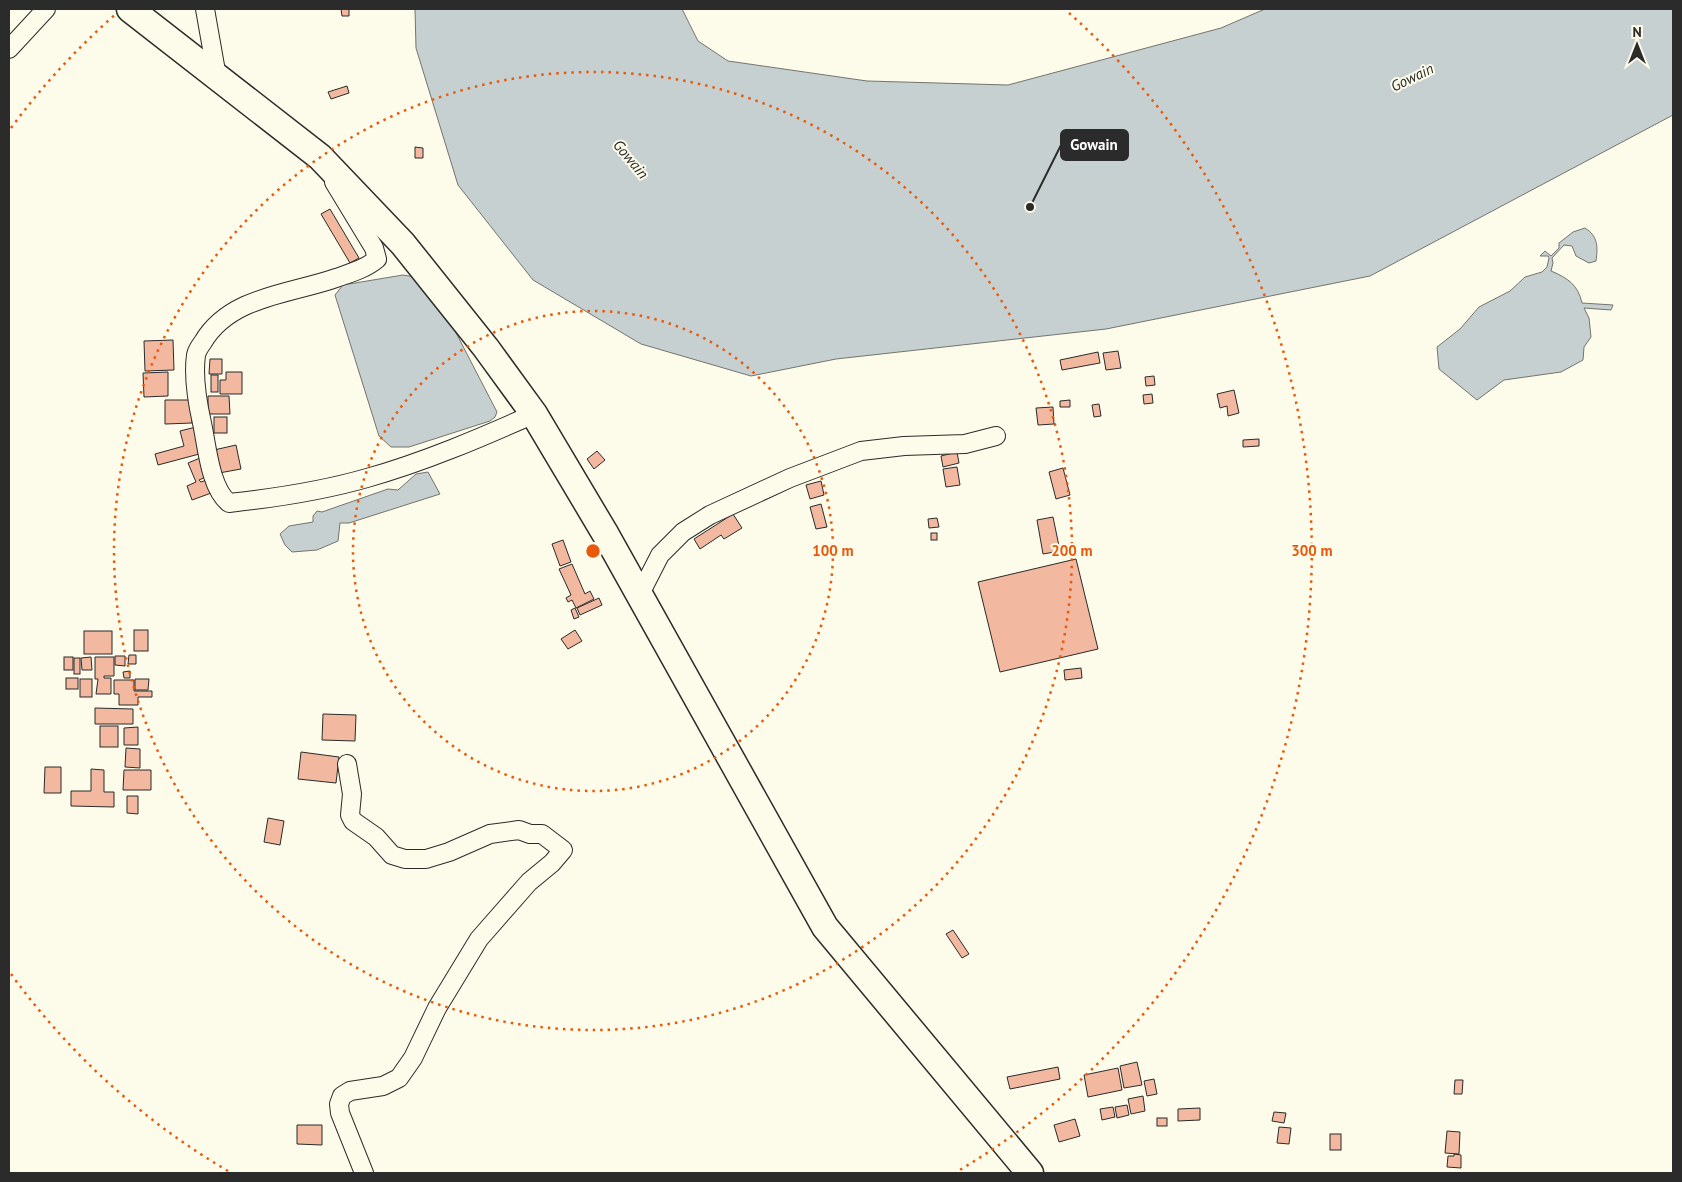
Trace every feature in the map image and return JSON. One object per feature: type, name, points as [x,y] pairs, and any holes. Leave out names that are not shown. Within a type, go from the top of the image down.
[{"type":"highway","points":[[130,9],[320,157],[403,244],[486,348],[534,414],[825,927],[1030,1173]]},
{"type":"street","points":[[9,49],[46,9]]},
{"type":"street","points":[[205,9],[218,77]]},
{"type":"street","points":[[320,157],[349,209],[374,248],[377,259],[360,269],[316,285],[268,297],[234,311],[210,330],[196,353],[195,379],[200,418],[215,481],[221,496],[229,503],[276,498],[367,478],[486,435],[534,414]]},
{"type":"street","points":[[638,596],[660,555],[683,532],[710,515],[790,478],[862,451],[904,446],[965,444],[996,436]]},
{"type":"street","points":[[347,764],[352,794],[350,816],[353,821],[376,838],[392,855],[405,860],[426,859],[449,852],[490,834],[519,830],[530,834],[542,834],[563,850],[552,863],[529,882],[479,938],[437,1008],[413,1058],[399,1078],[383,1086],[350,1091],[342,1096],[339,1104],[340,1113],[364,1173]]},
{"type":"water","points":[[415,9],[682,9],[698,41],[728,61],[867,81],[1008,85],[1221,28],[1265,9],[1673,9],[1673,115],[1370,276],[1106,329],[836,359],[751,376],[641,344],[533,280],[458,185],[416,48]]},
{"type":"water","points":[[1585,228],[1595,238],[1596,261],[1589,263],[1576,256],[1572,246],[1564,245],[1552,258],[1551,271],[1562,276],[1575,287],[1582,303],[1613,305],[1611,310],[1584,308],[1589,318],[1591,337],[1584,347],[1583,360],[1561,372],[1504,380],[1477,400],[1439,369],[1437,347],[1460,329],[1479,307],[1510,291],[1525,277],[1542,272],[1547,267],[1549,258],[1548,256],[1540,256],[1545,251],[1551,256],[1559,248],[1559,243],[1573,232]]},
{"type":"water","points":[[403,275],[415,277],[438,298],[497,412],[490,421],[409,447],[391,447],[379,436],[335,295],[343,285]]},
{"type":"water","points":[[428,472],[440,494],[349,523],[340,523],[338,541],[317,550],[292,552],[285,545],[280,534],[289,526],[313,522],[313,516],[317,511],[322,512],[388,489],[398,490],[416,474]]},
{"type":"building","points":[[341,9],[349,9],[349,16],[342,16]]},
{"type":"building","points":[[347,86],[349,93],[331,99],[328,92]]},
{"type":"building","points":[[415,147],[423,148],[423,158],[415,158]]},
{"type":"building","points":[[330,209],[359,258],[350,263],[321,214]]},
{"type":"building","points":[[173,340],[174,370],[145,371],[144,341]]},
{"type":"building","points":[[1118,351],[1121,368],[1106,370],[1103,353]]},
{"type":"building","points":[[1098,352],[1100,363],[1062,370],[1060,360]]},
{"type":"building","points":[[210,359],[222,359],[222,374],[209,374]]},
{"type":"building","points":[[168,372],[168,396],[144,397],[143,373]]},
{"type":"building","points":[[226,372],[242,372],[242,394],[220,394],[220,380],[226,380]]},
{"type":"building","points":[[211,375],[218,375],[218,392],[211,392]]},
{"type":"building","points":[[1154,376],[1155,385],[1146,386],[1145,377]]},
{"type":"building","points":[[1234,390],[1239,413],[1228,416],[1227,406],[1220,408],[1217,394]]},
{"type":"building","points":[[1152,394],[1153,403],[1144,404],[1143,395]]},
{"type":"building","points":[[208,396],[229,396],[230,414],[208,414]]},
{"type":"building","points":[[165,400],[192,400],[192,423],[165,424]]},
{"type":"building","points":[[1070,400],[1070,407],[1060,407],[1060,401]]},
{"type":"building","points":[[1099,404],[1101,416],[1094,417],[1092,405]]},
{"type":"building","points":[[1053,407],[1054,424],[1038,425],[1036,408]]},
{"type":"building","points":[[214,417],[227,417],[227,433],[214,433]]},
{"type":"building","points":[[196,427],[203,453],[158,465],[155,454],[184,446],[180,431]]},
{"type":"building","points":[[1259,439],[1259,446],[1243,447],[1243,440]]},
{"type":"building","points":[[236,445],[241,469],[219,473],[214,450]]},
{"type":"building","points":[[597,451],[605,460],[594,469],[587,459]]},
{"type":"building","points":[[957,452],[959,463],[943,467],[941,456]]},
{"type":"building","points":[[200,458],[208,476],[199,480],[201,482],[209,479],[214,492],[192,500],[187,486],[196,482],[188,463]]},
{"type":"building","points":[[957,467],[960,485],[946,487],[943,469]]},
{"type":"building","points":[[1063,468],[1070,495],[1056,499],[1049,472]]},
{"type":"building","points":[[821,481],[824,495],[810,499],[806,485]]},
{"type":"building","points":[[821,504],[827,527],[816,529],[810,507]]},
{"type":"building","points":[[733,514],[742,528],[724,539],[721,535],[700,549],[694,539]]},
{"type":"building","points":[[1053,517],[1060,551],[1043,554],[1037,520]]},
{"type":"building","points":[[937,518],[939,527],[929,528],[928,519]]},
{"type":"building","points":[[931,533],[937,533],[937,540],[931,540]]},
{"type":"building","points":[[563,540],[571,562],[560,566],[552,544]]},
{"type":"building","points":[[1076,559],[1098,649],[1000,672],[978,582]]},
{"type":"building","points":[[572,564],[585,594],[590,591],[594,599],[576,608],[572,600],[568,602],[566,598],[571,595],[559,569]]},
{"type":"building","points":[[599,598],[602,605],[580,615],[577,608]]},
{"type":"building","points":[[575,608],[579,617],[574,619],[571,610]]},
{"type":"building","points":[[134,630],[148,630],[148,651],[134,651]]},
{"type":"building","points":[[575,630],[582,641],[568,649],[561,639]]},
{"type":"building","points":[[84,631],[112,631],[112,654],[84,654]]},
{"type":"building","points":[[129,655],[136,655],[136,664],[128,664]]},
{"type":"building","points":[[115,656],[125,656],[125,666],[115,665]]},
{"type":"building","points":[[64,657],[73,657],[73,670],[64,670]]},
{"type":"building","points":[[91,657],[92,670],[82,670],[81,658]]},
{"type":"building","points":[[95,657],[114,657],[114,676],[104,676],[104,678],[111,678],[111,694],[96,694],[98,679],[95,679]]},
{"type":"building","points":[[74,658],[80,658],[80,674],[74,674]]},
{"type":"building","points":[[1081,668],[1082,678],[1065,680],[1064,670]]},
{"type":"building","points":[[130,671],[130,678],[124,678],[123,672]]},
{"type":"building","points":[[66,678],[78,678],[78,689],[66,689]]},
{"type":"building","points":[[80,679],[92,679],[92,697],[80,697]]},
{"type":"building","points":[[135,679],[149,679],[148,690],[135,690]]},
{"type":"building","points":[[114,680],[134,680],[134,691],[152,691],[152,697],[138,697],[138,705],[119,705],[119,694],[114,694]]},
{"type":"building","points":[[95,708],[133,709],[133,724],[95,724]]},
{"type":"building","points":[[323,714],[356,715],[355,741],[322,740]]},
{"type":"building","points":[[100,726],[118,726],[118,747],[100,747]]},
{"type":"building","points":[[138,727],[138,745],[124,745],[124,728]]},
{"type":"building","points":[[126,748],[140,749],[140,768],[125,767]]},
{"type":"building","points":[[301,752],[339,757],[336,783],[298,779]]},
{"type":"building","points":[[45,767],[61,767],[61,793],[44,793]]},
{"type":"building","points":[[91,769],[104,770],[104,792],[114,792],[114,807],[71,806],[71,791],[91,791]]},
{"type":"building","points":[[124,770],[151,770],[151,790],[123,790]]},
{"type":"building","points":[[127,796],[138,796],[138,814],[127,813]]},
{"type":"building","points":[[268,818],[284,821],[280,845],[264,842]]},
{"type":"building","points":[[953,930],[969,954],[962,958],[946,934]]},
{"type":"building","points":[[1137,1062],[1142,1085],[1124,1088],[1120,1066]]},
{"type":"building","points":[[1058,1067],[1060,1079],[1010,1089],[1007,1077]]},
{"type":"building","points":[[1118,1068],[1122,1090],[1088,1097],[1084,1075]]},
{"type":"building","points":[[1154,1079],[1157,1094],[1147,1096],[1144,1081]]},
{"type":"building","points":[[1455,1080],[1463,1080],[1462,1094],[1454,1094]]},
{"type":"building","points":[[1143,1096],[1145,1111],[1131,1114],[1128,1099]]},
{"type":"building","points":[[1127,1105],[1129,1115],[1117,1118],[1115,1107]]},
{"type":"building","points":[[1113,1107],[1115,1117],[1102,1120],[1100,1109]]},
{"type":"building","points":[[1200,1108],[1200,1120],[1178,1121],[1178,1109]]},
{"type":"building","points":[[1274,1112],[1286,1113],[1284,1123],[1272,1121]]},
{"type":"building","points":[[1157,1118],[1167,1118],[1167,1126],[1157,1126]]},
{"type":"building","points":[[1075,1119],[1080,1136],[1059,1142],[1054,1125]]},
{"type":"building","points":[[297,1125],[322,1125],[322,1145],[297,1144]]},
{"type":"building","points":[[1279,1127],[1291,1128],[1289,1144],[1277,1143]]},
{"type":"building","points":[[1447,1131],[1460,1132],[1459,1154],[1445,1153]]},
{"type":"building","points":[[1330,1134],[1341,1134],[1341,1150],[1330,1150]]},
{"type":"building","points":[[1454,1154],[1461,1155],[1461,1168],[1447,1167],[1448,1156],[1454,1156]]},
{"type":"place","name":"Gowain","points":[[1030,207]]}]
